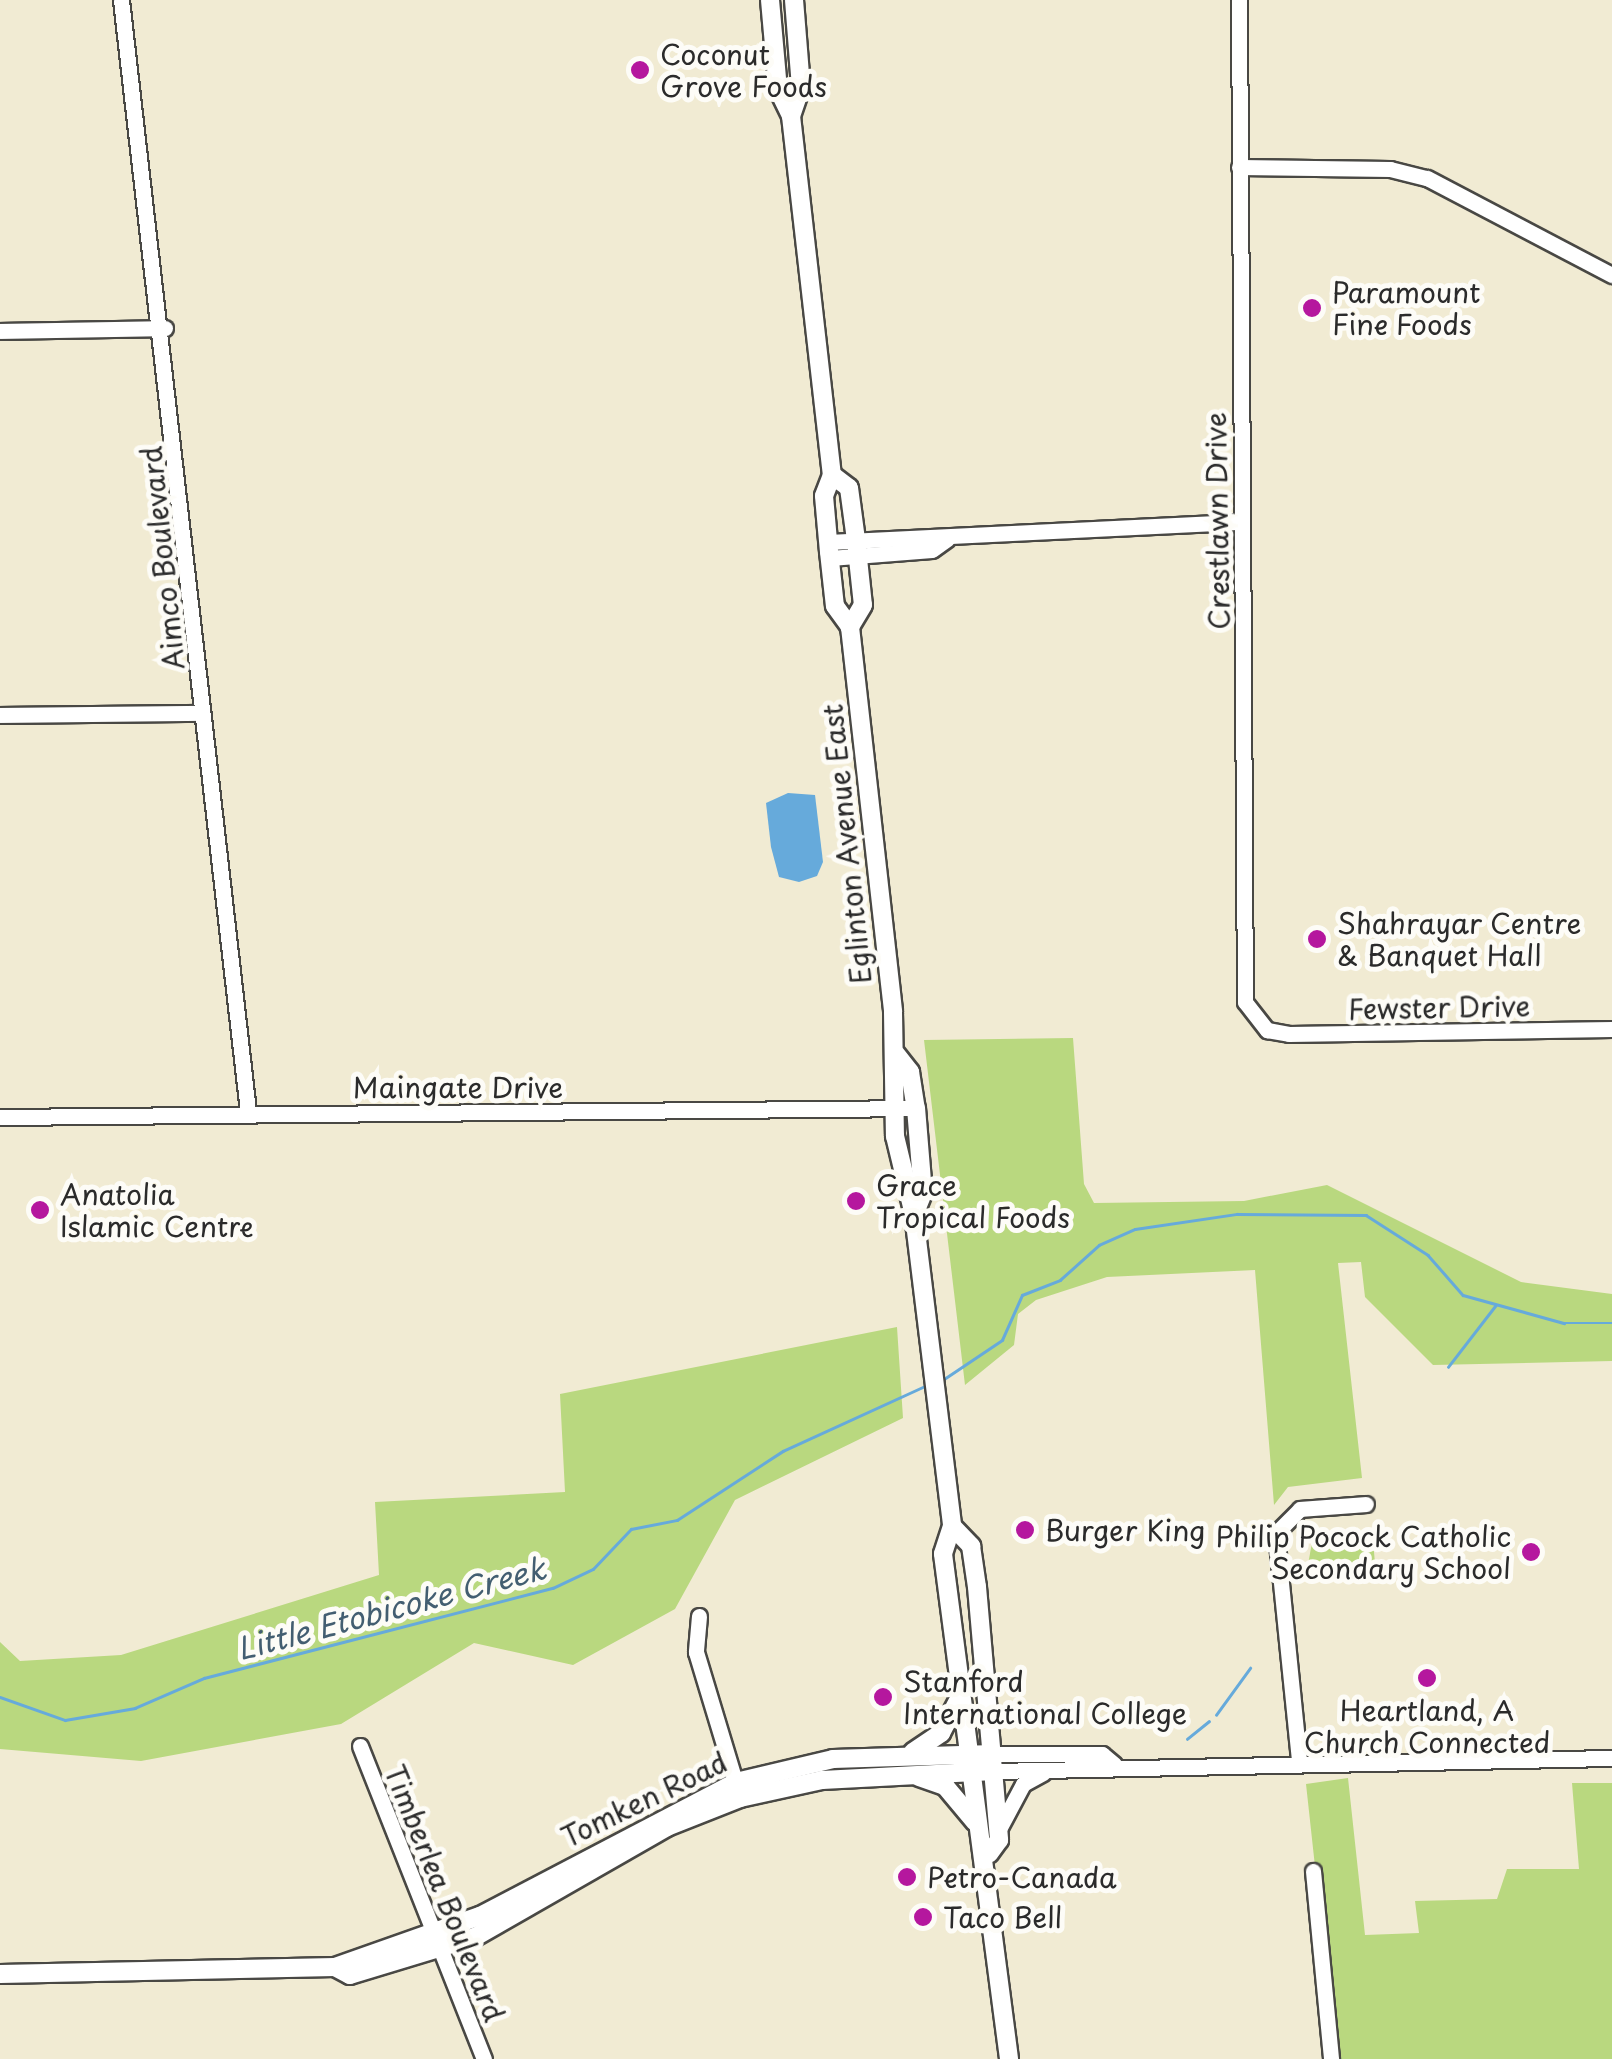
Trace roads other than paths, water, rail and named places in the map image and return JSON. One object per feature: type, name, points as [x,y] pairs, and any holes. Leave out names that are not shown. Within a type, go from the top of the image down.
[{"type":"main road","name":"Eglinton Avenue East","points":[[770,0],[778,89],[791,116],[832,475],[824,496],[829,550],[836,606],[850,628],[896,1054],[893,1110],[902,1192],[914,1214],[930,1371],[952,1526],[944,1554],[976,1824],[989,1854],[1009,2059]]},
{"type":"main road","name":"Eglinton Avenue East","points":[[791,116],[801,87],[794,0]]},
{"type":"main road","name":"Eglinton Avenue East","points":[[832,475],[849,488],[857,548],[863,605],[850,628]]},
{"type":"main road","name":"Eglinton Avenue East","points":[[896,1054],[910,1072],[916,1108],[923,1193],[914,1214]]},
{"type":"main road","name":"Eglinton Avenue East","points":[[952,1526],[971,1546],[994,1762],[998,1831],[989,1854]]},
{"type":"main road","points":[[909,1754],[942,1732],[962,1692]]},
{"type":"main road","name":"Tomken Road","points":[[0,1974],[336,1967],[435,1942],[738,1790],[833,1759],[909,1754],[994,1762]]},
{"type":"main road","name":"Tomken Road","points":[[738,1790],[904,1773],[970,1762]]},
{"type":"main road","points":[[904,1773],[945,1786],[976,1824]]},
{"type":"street","name":"Aimco Boulevard","points":[[122,0],[165,328],[202,714],[248,1112]]},
{"type":"street","name":"Crestlawn Drive","points":[[1237,1],[1244,1002],[1267,1030]]},
{"type":"street","points":[[1239,167],[1390,169],[1427,178],[1612,275]]},
{"type":"street","points":[[0,332],[165,328]]},
{"type":"street","points":[[829,550],[932,550],[947,540],[1242,522]]},
{"type":"street","points":[[0,714],[202,714]]},
{"type":"street","name":"Fewster Drive","points":[[1267,1030],[1612,1029]]},
{"type":"street","name":"Maingate Drive","points":[[0,1118],[248,1112],[916,1108]]},
{"type":"street","points":[[1300,1760],[1276,1533],[1300,1508],[1366,1504]]},
{"type":"street","points":[[699,1616],[696,1652],[738,1790]]},
{"type":"street","name":"Timberlea Boulevard","points":[[360,1746],[484,2059]]},
{"type":"street","name":"Tomken Road","points":[[994,1762],[1102,1754],[1114,1764]]},
{"type":"street","name":"Tomken Road","points":[[994,1762],[1046,1772],[1114,1764],[1612,1758]]},
{"type":"street","points":[[998,1831],[1023,1784],[1046,1772]]},
{"type":"street","points":[[1313,1871],[1331,2059]]},
{"type":"water","points":[[788,793],[815,795],[823,862],[817,876],[799,882],[779,877],[771,847],[766,803]]},
{"type":"waterway","name":"Little Etobicoke Creek","points":[[944,1379],[1002,1340],[1022,1295],[1060,1280],[1099,1245],[1135,1229],[1237,1214],[1366,1215],[1428,1255],[1463,1295],[1564,1323],[1612,1323]]},
{"type":"waterway","points":[[1448,1367],[1496,1305]]},
{"type":"waterway","name":"Little Etobicoke Creek","points":[[0,1697],[65,1720],[135,1708],[204,1678],[553,1588],[593,1569],[631,1529],[677,1520],[783,1451],[927,1385]]},
{"type":"waterway","points":[[1216,1715],[1250,1668]]},
{"type":"waterway","points":[[1187,1739],[1209,1721]]},
{"type":"place","name":"Coconut Grove Foods","points":[[640,70]]},
{"type":"place","name":"Paramount Fine Foods","points":[[1312,308]]},
{"type":"place","name":"Shahrayar Centre & Banquet Hall","points":[[1317,939]]},
{"type":"place","name":"Grace Tropical Foods","points":[[856,1201]]},
{"type":"place","name":"Anatolia Islamic Centre","points":[[40,1210]]},
{"type":"place","name":"Burger King","points":[[1025,1530]]},
{"type":"place","name":"Philip Pocock Catholic Secondary School","points":[[1531,1552]]},
{"type":"place","name":"Heartland, A Church Connected","points":[[1427,1678]]},
{"type":"place","name":"Stanford International College","points":[[883,1697]]},
{"type":"place","name":"Petro-Canada","points":[[907,1877]]},
{"type":"place","name":"Taco Bell","points":[[923,1917]]}]
